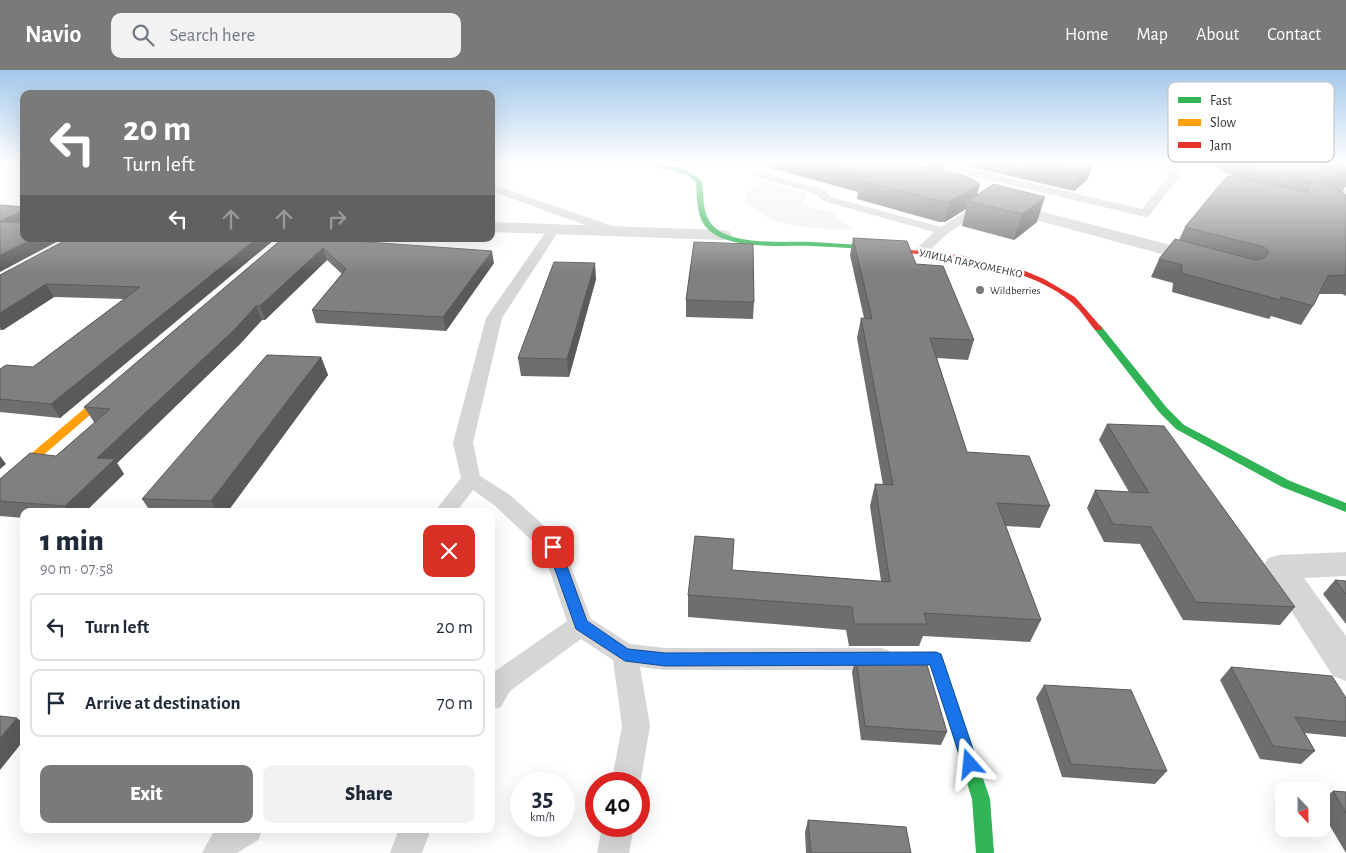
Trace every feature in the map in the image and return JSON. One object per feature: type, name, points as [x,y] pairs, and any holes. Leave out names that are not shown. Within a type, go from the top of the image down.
[{"type":"street","points":[[495,226],[618,232],[710,232],[705,220],[701,199]]},
{"type":"street","points":[[986,199],[1219,263]]},
{"type":"street","name":"УЛИЦА ПАРХОМЕНКО","points":[[710,232],[755,241],[920,250],[1029,275],[1061,290],[1076,301],[1163,410],[1180,427],[1207,444],[1286,484],[1346,508]]},
{"type":"street","points":[[0,486],[121,382]]},
{"type":"street","points":[[1346,564],[1279,567],[1346,665]]},
{"type":"street","points":[[920,659],[981,799],[985,853]]},
{"type":"lane","points":[[524,199],[618,232]]},
{"type":"lane","points":[[826,199],[943,231]]},
{"type":"lane","points":[[920,250],[943,231],[970,199]]},
{"type":"lane","points":[[1084,199],[1145,213],[1157,199]]},
{"type":"lane","points":[[554,229],[494,318],[463,443],[471,479],[502,500],[553,547],[581,625],[625,654],[665,659],[920,659]]},
{"type":"lane","points":[[448,508],[471,479]]},
{"type":"lane","points":[[495,691],[500,683],[581,625]]},
{"type":"lane","points":[[625,654],[636,726],[628,772]]},
{"type":"lane","points":[[218,853],[227,839],[239,833]]},
{"type":"lane","points":[[406,853],[414,833]]},
{"type":"lane","points":[[613,853],[616,837]]},
{"type":"shaded area","points":[[745,199],[805,199],[804,203],[810,207],[833,212],[836,217],[853,229],[810,228],[782,223],[756,211],[745,201]]},
{"type":"building","points":[[931,199],[954,199],[944,202]]},
{"type":"building","points":[[972,199],[1043,199],[1022,214],[968,201]]},
{"type":"building","points":[[1208,199],[1346,199],[1346,275],[1328,276],[1313,306],[1281,297],[1280,300],[1181,273],[1182,265],[1159,259],[1175,239],[1256,260],[1264,258],[1269,252],[1264,247],[1185,227]]},
{"type":"building","points":[[0,205],[20,207],[20,212],[0,221]]},
{"type":"building","points":[[0,222],[20,223],[20,242],[26,242],[0,255]]},
{"type":"building","points":[[853,238],[907,241],[916,264],[943,266],[974,340],[930,338],[967,452],[1029,456],[1050,506],[997,503],[1041,620],[924,613],[927,624],[854,624],[852,607],[688,595],[695,536],[734,539],[732,570],[890,582],[875,484],[893,485],[861,318],[872,319]]},
{"type":"building","points":[[62,242],[252,242],[51,404],[0,399],[0,369],[6,365],[33,367],[140,287],[46,284],[0,313],[0,275]]},
{"type":"building","points":[[278,242],[368,242],[492,251],[443,317],[312,310],[346,269],[323,248],[260,306],[256,306],[234,330],[97,458],[115,459],[65,506],[0,501],[0,479],[30,453],[56,456],[110,409],[84,407]]},
{"type":"building","points":[[694,242],[753,244],[754,302],[686,300]]},
{"type":"building","points":[[554,262],[595,263],[567,359],[518,358]]},
{"type":"building","points":[[267,355],[321,357],[211,501],[142,499]]},
{"type":"building","points":[[1107,424],[1164,426],[1295,607],[1196,602],[1151,527],[1113,524],[1095,490],[1149,493]]},
{"type":"building","points":[[1335,580],[1346,581],[1346,594]]},
{"type":"building","points":[[856,658],[925,658],[947,732],[865,726]]},
{"type":"building","points":[[1231,667],[1332,676],[1346,698],[1346,722],[1295,717],[1315,751],[1273,746]]},
{"type":"building","points":[[1044,685],[1131,690],[1167,771],[1071,764]]},
{"type":"building","points":[[0,716],[17,718],[0,738]]},
{"type":"building","points":[[1333,791],[1346,792],[1346,813]]},
{"type":"building","points":[[808,820],[906,827],[911,853],[811,853]]},
{"type":"traffic: fast","points":[[701,199],[702,212],[707,224],[720,234],[732,238],[759,243],[811,244],[895,250]]},
{"type":"traffic: fast","points":[[1098,328],[1163,410],[1180,427],[1286,484],[1346,508]]},
{"type":"traffic: fast","points":[[936,659],[981,799],[985,853]]},
{"type":"traffic: slow","points":[[0,486],[115,388]]},
{"type":"traffic: jam","points":[[895,250],[959,257],[1001,266],[1022,273],[1041,281],[1073,299],[1098,328]]},
{"type":"place","name":"Wildberries","points":[[980,290]]},
{"type":"route","points":[[553,547],[581,625],[625,654],[665,659],[936,659],[970,764]]}]
